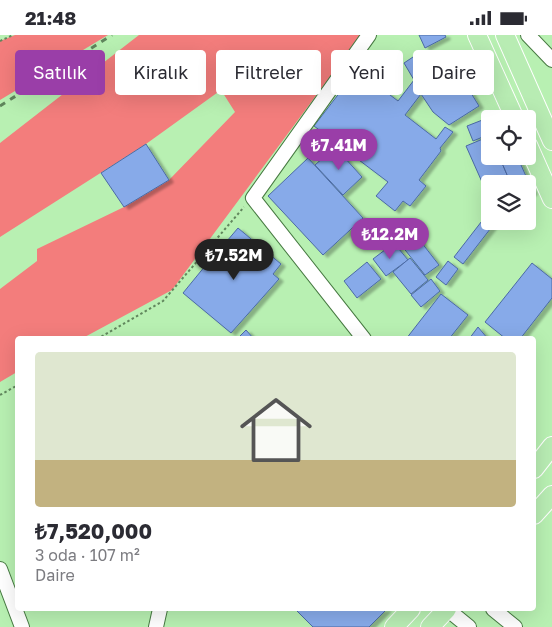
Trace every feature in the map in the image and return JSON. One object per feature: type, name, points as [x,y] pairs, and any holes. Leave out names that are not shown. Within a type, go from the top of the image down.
[{"type":"main road","points":[[477,35],[511,110]]},
{"type":"main road","points":[[505,36],[552,141]]},
{"type":"main road","points":[[536,163],[552,199]]},
{"type":"main road","points":[[536,466],[552,446]]},
{"type":"main road","points":[[536,513],[552,495]]},
{"type":"main road","points":[[394,627],[409,611]]},
{"type":"street","points":[[362,336],[253,198],[369,35]]},
{"type":"street","points":[[528,35],[552,60]]},
{"type":"street","points":[[0,569],[15,609]]},
{"type":"street","points":[[16,611],[22,627]]},
{"type":"street","points":[[156,627],[160,611]]},
{"type":"street","points":[[495,611],[515,627]]},
{"type":"street","points":[[439,615],[469,627]]},
{"type":"path","points":[[0,41],[14,35]]},
{"type":"path","points":[[102,336],[163,301],[253,198]]},
{"type":"path","points":[[0,395],[15,387]]},
{"type":"shaded area","points":[[15,35],[108,35],[83,50],[15,50],[15,91],[0,100],[0,41]]},
{"type":"shaded area","points":[[139,35],[361,35],[350,50],[331,50],[331,75],[321,89],[321,50],[216,50],[216,94],[146,144],[0,237],[0,143],[62,95],[105,95],[105,61],[115,54],[115,95],[206,95],[206,50],[120,50]]},
{"type":"shaded area","points":[[224,95],[317,95],[172,290],[87,336],[15,336],[15,373],[0,382],[0,289],[37,261],[37,249],[124,207],[169,180],[235,112]]},
{"type":"building","points":[[419,35],[445,35],[446,37],[425,48]]},
{"type":"building","points":[[413,57],[413,78],[404,63]]},
{"type":"building","points":[[413,81],[413,95],[420,95],[405,115],[436,139],[445,127],[453,132],[419,180],[426,186],[410,206],[403,201],[395,211],[376,196],[388,182],[314,126],[338,95],[390,95],[398,101]]},
{"type":"building","points":[[422,95],[472,95],[479,106],[449,125],[433,112]]},
{"type":"building","points":[[481,121],[481,138],[473,141],[467,126]]},
{"type":"building","points":[[481,140],[481,165],[503,165],[507,175],[481,175],[481,180],[466,146]]},
{"type":"building","points":[[146,144],[169,180],[124,207],[101,173]]},
{"type":"building","points":[[335,147],[362,177],[343,195],[315,165]]},
{"type":"building","points":[[308,158],[363,218],[323,255],[268,196]]},
{"type":"building","points":[[503,165],[521,165],[525,175],[507,175]]},
{"type":"building","points":[[404,220],[439,265],[425,275],[390,231]]},
{"type":"building","points":[[481,222],[481,230],[489,230],[463,264],[454,257]]},
{"type":"building","points":[[238,228],[281,264],[273,274],[279,279],[231,333],[183,293],[210,260],[214,264],[225,252],[221,248]]},
{"type":"building","points":[[394,243],[408,260],[386,276],[373,259]]},
{"type":"building","points":[[410,258],[428,280],[411,294],[393,272]]},
{"type":"building","points":[[448,261],[458,269],[446,285],[436,277]]},
{"type":"building","points":[[367,262],[381,279],[357,298],[344,281]]},
{"type":"building","points":[[532,263],[552,279],[552,298],[522,336],[502,336],[485,322]]},
{"type":"building","points":[[431,279],[440,291],[421,307],[411,295]]},
{"type":"building","points":[[441,294],[468,315],[451,336],[408,336]]},
{"type":"building","points":[[478,327],[486,336],[471,336]]},
{"type":"building","points":[[246,330],[251,336],[240,336]]},
{"type":"building","points":[[297,611],[385,611],[369,627],[313,627]]},
{"type":"railway","points":[[0,106],[112,35]]}]
